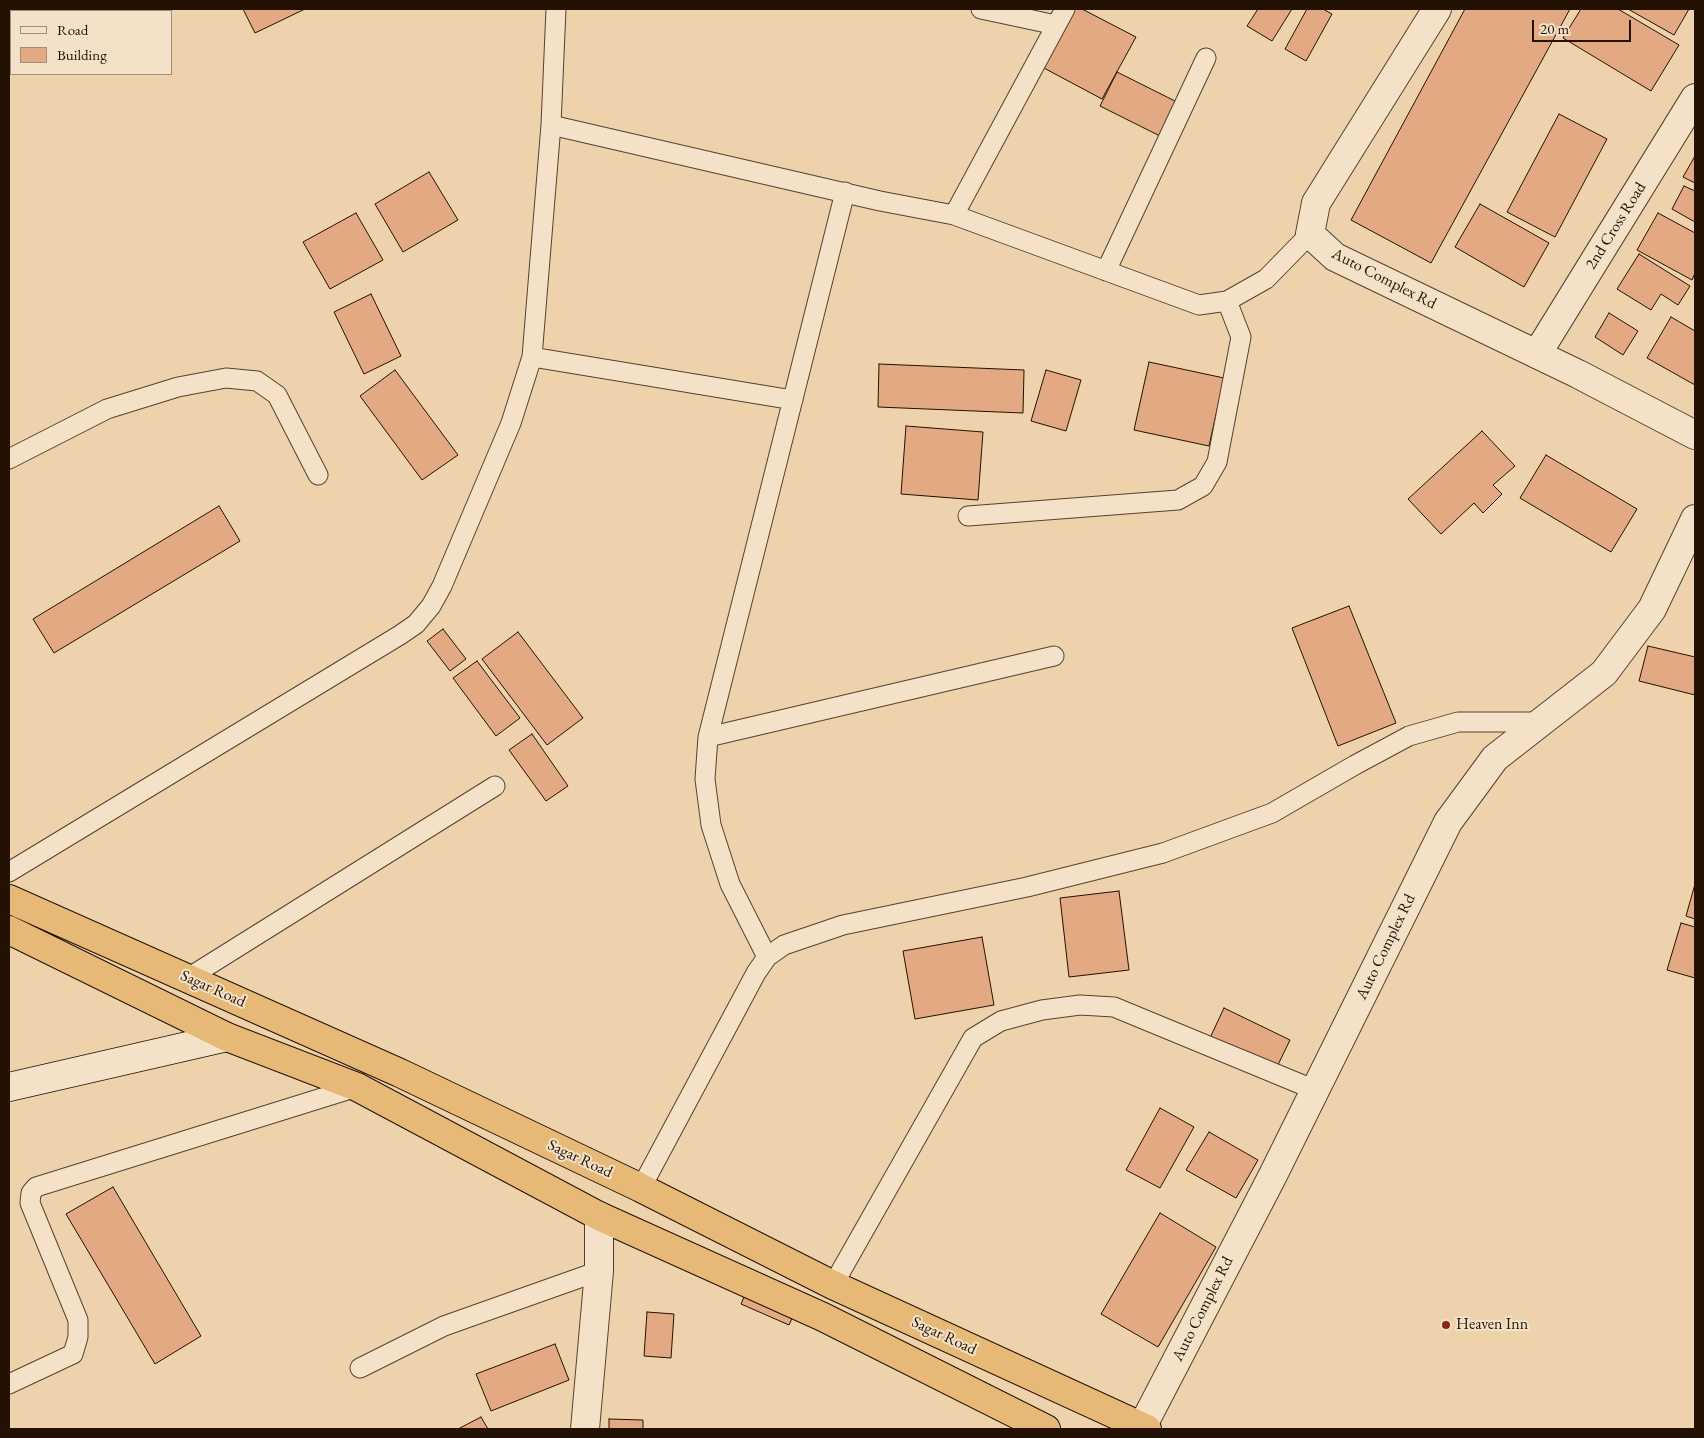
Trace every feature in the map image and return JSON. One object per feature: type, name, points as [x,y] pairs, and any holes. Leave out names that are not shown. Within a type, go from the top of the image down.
[{"type":"highway","name":"Sagar Road","points":[[9,899],[400,1074],[641,1188],[833,1285],[1145,1428]]},
{"type":"highway","points":[[9,930],[227,1037],[357,1087],[599,1216],[823,1316],[1046,1429]]},
{"type":"street","points":[[1310,234],[1316,203],[1434,10]]},
{"type":"street","name":"2nd Cross Road","points":[[1537,354],[1695,98]]},
{"type":"street","name":"Auto Complex Rd","points":[[1310,234],[1335,257],[1578,374],[1695,435]]},
{"type":"street","name":"Auto Complex Rd","points":[[1145,1428],[1448,822],[1495,758],[1604,672],[1652,609],[1693,530]]},
{"type":"street","points":[[9,1087],[227,1037]]},
{"type":"street","points":[[585,1429],[599,1271],[599,1216]]},
{"type":"lane","points":[[9,872],[383,646],[416,624],[431,606],[442,586],[510,424],[532,357],[551,125],[556,9]]},
{"type":"lane","points":[[980,9],[1056,25]]},
{"type":"lane","points":[[954,215],[1065,9]]},
{"type":"lane","points":[[1106,271],[1206,58]]},
{"type":"lane","points":[[551,125],[954,215],[1199,306],[1227,301],[1266,279],[1310,234]]},
{"type":"lane","points":[[767,957],[730,884],[711,825],[705,778],[708,737],[845,192]]},
{"type":"lane","points":[[968,516],[1178,500],[1203,486],[1218,462],[1242,337],[1227,301]]},
{"type":"lane","points":[[532,357],[793,400]]},
{"type":"lane","points":[[9,459],[107,409],[178,387],[226,378],[257,381],[277,395],[318,475]]},
{"type":"lane","points":[[708,737],[1054,656]]},
{"type":"lane","points":[[641,1188],[756,973],[767,957],[784,945],[844,926],[1027,887],[1163,853],[1272,814],[1354,765],[1409,736],[1458,722],[1540,722]]},
{"type":"lane","points":[[188,978],[494,786]]},
{"type":"lane","points":[[833,1285],[973,1038],[1001,1021],[1042,1010],[1080,1005],[1114,1007],[1314,1090]]},
{"type":"lane","points":[[9,1384],[72,1354],[78,1337],[78,1320],[30,1203],[31,1193],[36,1187],[357,1087]]},
{"type":"lane","points":[[360,1368],[444,1326],[599,1271]]},
{"type":"building","points":[[243,9],[305,9],[255,33]]},
{"type":"building","points":[[1074,9],[1082,9],[1136,37],[1102,99],[1042,67]]},
{"type":"building","points":[[1258,9],[1292,9],[1272,41],[1247,26]]},
{"type":"building","points":[[1307,9],[1323,9],[1332,14],[1306,61],[1285,49]]},
{"type":"building","points":[[1465,9],[1570,9],[1431,263],[1351,220]]},
{"type":"building","points":[[1581,9],[1618,9],[1679,45],[1651,91],[1563,38]]},
{"type":"building","points":[[1628,9],[1689,9],[1674,35]]},
{"type":"building","points":[[1117,72],[1181,104],[1164,138],[1100,106]]},
{"type":"building","points":[[1559,114],[1607,139],[1555,237],[1507,212]]},
{"type":"building","points":[[1695,156],[1695,183],[1683,177]]},
{"type":"building","points":[[429,172],[458,220],[403,252],[375,204]]},
{"type":"building","points":[[1684,186],[1695,191],[1695,222],[1672,209]]},
{"type":"building","points":[[1480,204],[1549,243],[1524,287],[1455,247]]},
{"type":"building","points":[[356,213],[383,260],[330,289],[303,242]]},
{"type":"building","points":[[1658,213],[1695,233],[1695,273],[1692,280],[1637,250]]},
{"type":"building","points":[[1639,254],[1690,286],[1678,305],[1661,294],[1651,310],[1617,289]]},
{"type":"building","points":[[371,294],[401,356],[364,374],[334,312]]},
{"type":"building","points":[[1609,313],[1638,331],[1623,355],[1595,337]]},
{"type":"building","points":[[1671,317],[1695,331],[1695,385],[1647,358]]},
{"type":"building","points":[[1149,362],[1224,378],[1209,446],[1134,430]]},
{"type":"building","points":[[879,364],[1024,370],[1023,413],[878,407]]},
{"type":"building","points":[[395,370],[458,455],[422,480],[360,396]]},
{"type":"building","points":[[1046,370],[1081,380],[1066,431],[1031,421]]},
{"type":"building","points":[[906,426],[983,432],[978,500],[901,494]]},
{"type":"building","points":[[1482,431],[1515,466],[1493,485],[1502,494],[1483,513],[1474,503],[1441,534],[1408,499]]},
{"type":"building","points":[[1546,455],[1637,509],[1611,552],[1520,498]]},
{"type":"building","points":[[219,506],[240,541],[54,653],[33,619]]},
{"type":"building","points":[[1349,606],[1396,723],[1338,746],[1292,628]]},
{"type":"building","points":[[443,629],[466,659],[450,671],[427,641]]},
{"type":"building","points":[[518,632],[583,718],[547,745],[482,659]]},
{"type":"building","points":[[1648,646],[1695,657],[1695,695],[1639,681]]},
{"type":"building","points":[[477,661],[520,718],[496,736],[453,678]]},
{"type":"building","points":[[532,734],[568,786],[546,801],[509,750]]},
{"type":"building","points":[[1695,884],[1695,919],[1686,916]]},
{"type":"building","points":[[1119,891],[1129,970],[1069,977],[1060,898]]},
{"type":"building","points":[[1681,923],[1695,927],[1695,978],[1667,970]]},
{"type":"building","points":[[982,937],[994,1005],[915,1019],[903,951]]},
{"type":"building","points":[[1224,1008],[1290,1040],[1275,1071],[1209,1040]]},
{"type":"building","points":[[1160,1108],[1194,1127],[1160,1188],[1126,1170]]},
{"type":"building","points":[[1209,1132],[1258,1160],[1236,1198],[1186,1170]]},
{"type":"building","points":[[113,1187],[201,1336],[155,1364],[66,1214]]},
{"type":"building","points":[[1160,1213],[1216,1247],[1158,1347],[1101,1314]]},
{"type":"building","points":[[747,1290],[795,1312],[789,1325],[741,1304]]},
{"type":"building","points":[[647,1312],[674,1314],[671,1358],[644,1356]]},
{"type":"building","points":[[555,1344],[569,1380],[491,1411],[476,1374]]},
{"type":"building","points":[[481,1417],[488,1429],[458,1429]]},
{"type":"building","points":[[609,1419],[643,1420],[643,1429],[609,1429]]},
{"type":"place","name":"Heaven Inn","points":[[1446,1325]]}]
